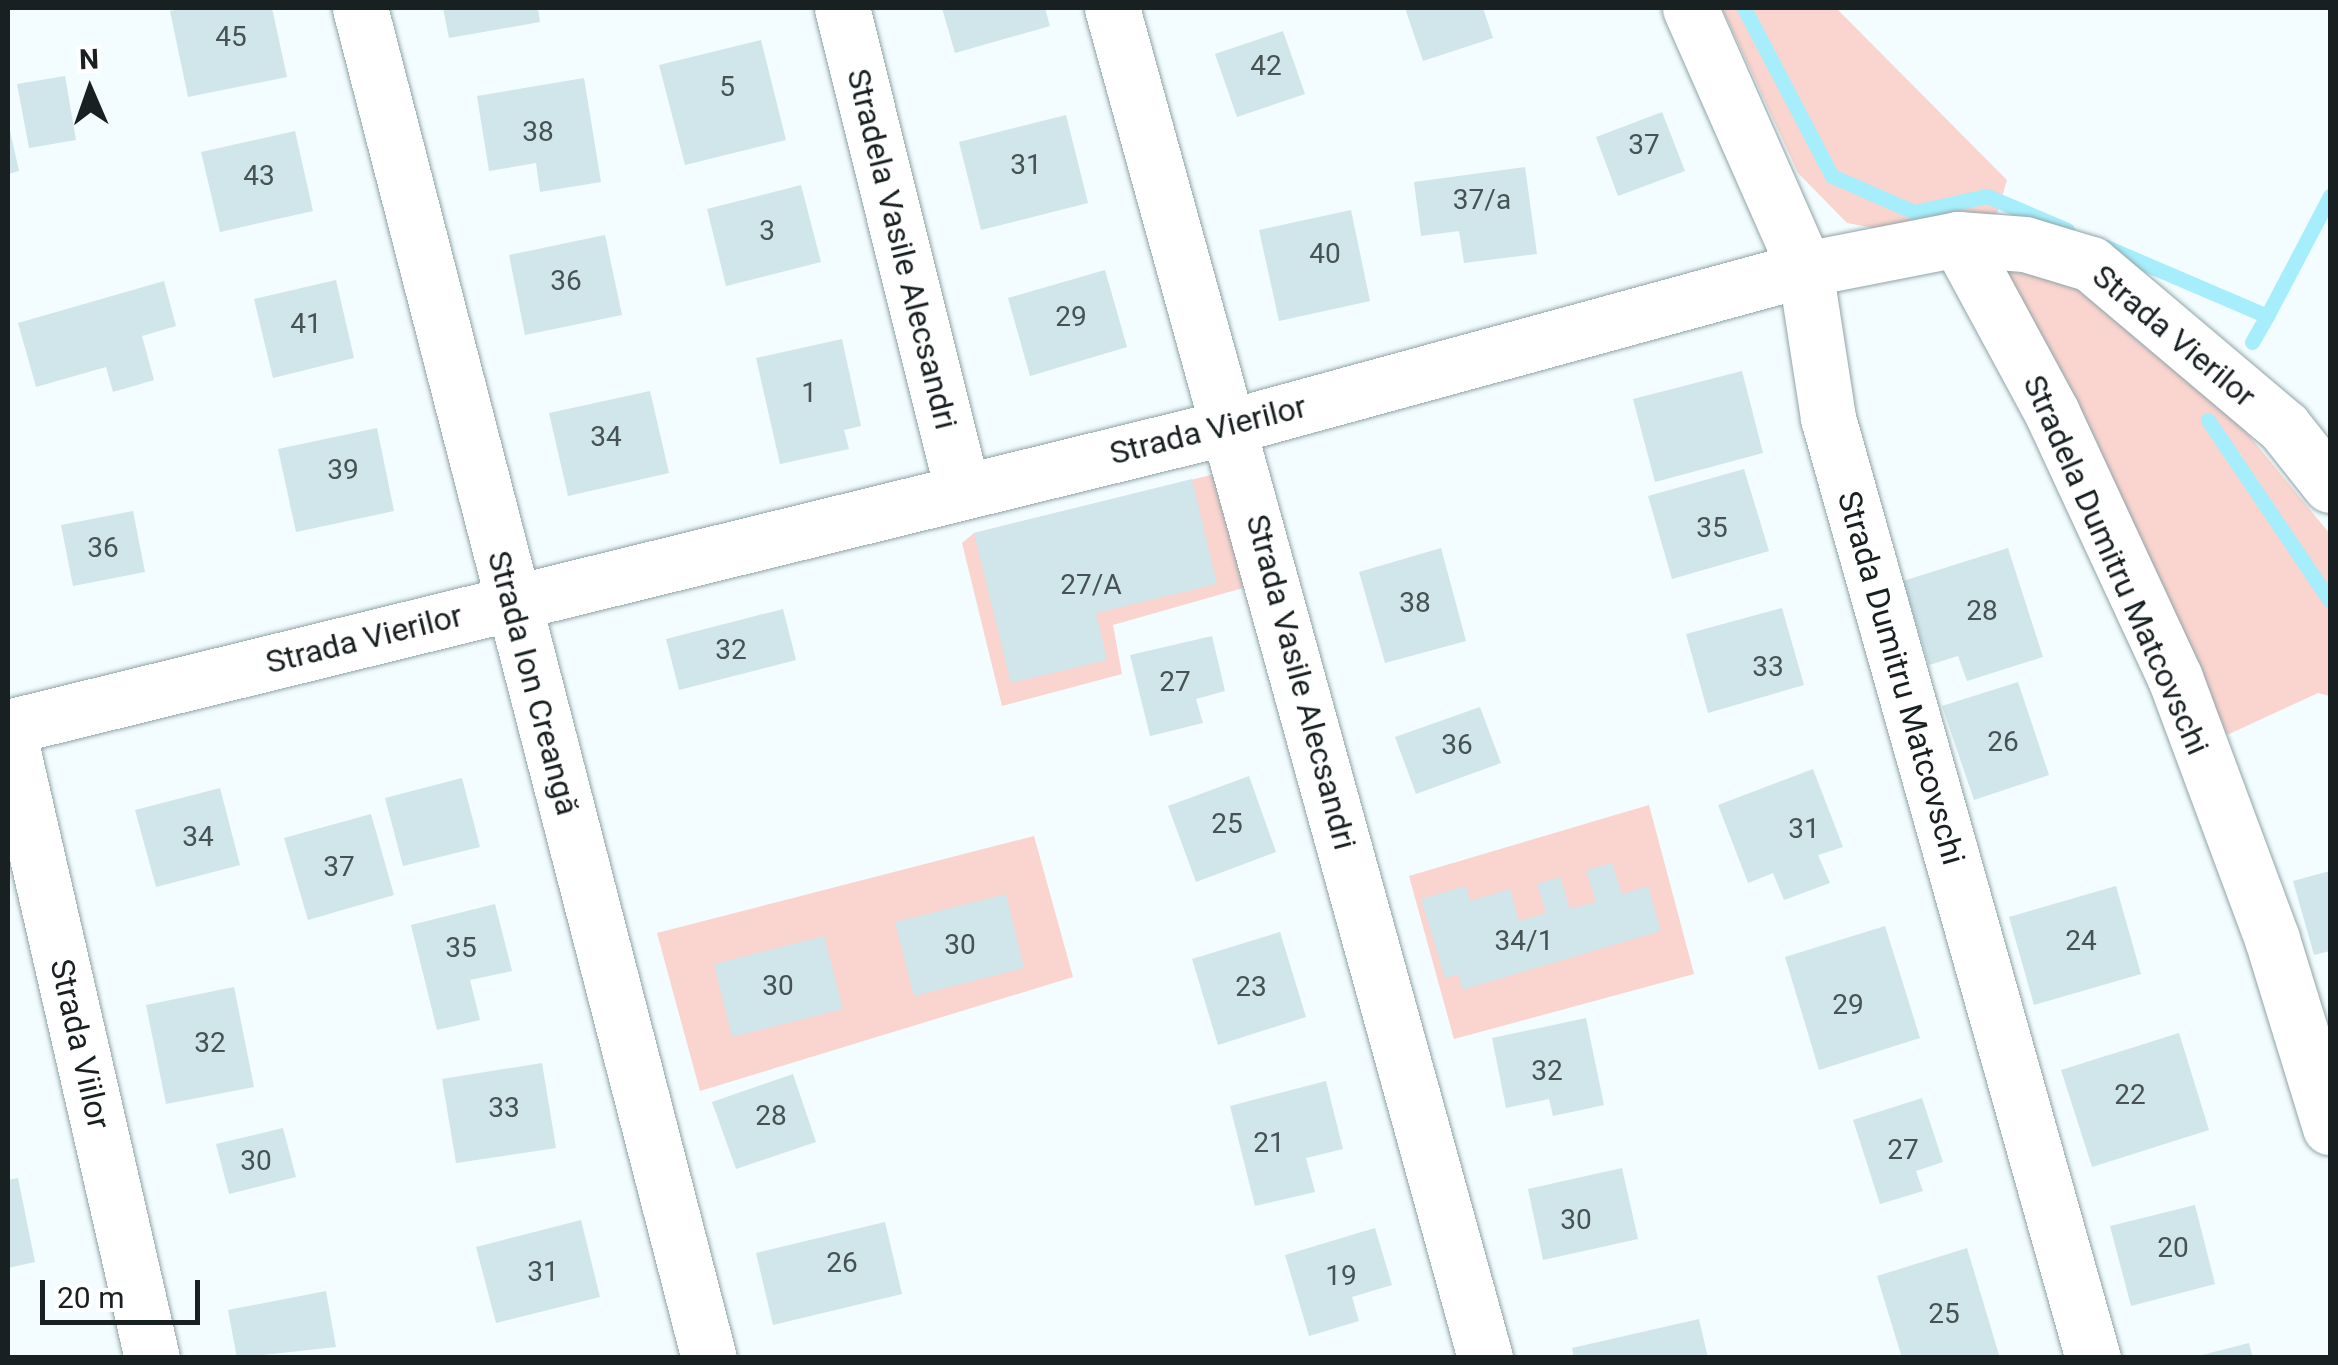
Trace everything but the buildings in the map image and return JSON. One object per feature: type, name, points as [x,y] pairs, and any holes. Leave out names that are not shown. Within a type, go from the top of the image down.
[{"type":"street","name":"Strada Ion Creangă","points":[[360,8],[709,1358]]},
{"type":"street","name":"Stradela Vasile Alecsandri","points":[[842,8],[962,490]]},
{"type":"street","name":"Strada Vasile Alecsandri","points":[[1112,8],[1485,1358]]},
{"type":"street","name":"Strada Dumitru Matcovschi","points":[[1690,8],[1804,270],[1828,418],[2094,1358]]},
{"type":"street","name":"Strada Vierilor","points":[[8,728],[1228,427],[1804,270],[1958,239],[2025,244],[2091,264],[2284,427],[2330,485]]},
{"type":"street","name":"Stradela Dumitru Matcovschi","points":[[1958,239],[2052,414],[2176,678],[2272,939],[2330,1127]]},
{"type":"street","name":"Strada Viilor","points":[[8,728],[152,1358]]},
{"type":"shaded area","points":[[1722,8],[1836,8],[2007,180],[1997,214],[1885,230],[1847,223],[1798,173]]},
{"type":"shaded area","points":[[2001,271],[2063,276],[2233,416],[2330,534],[2330,696],[2318,693],[2227,735],[2089,426]]},
{"type":"shaded area","points":[[1215,474],[1250,586],[1113,625],[1122,674],[1002,706],[962,543],[974,533]]},
{"type":"shaded area","points":[[1649,805],[1694,974],[1454,1039],[1409,876]]},
{"type":"shaded area","points":[[1034,836],[1073,977],[700,1091],[657,933]]},
{"type":"waterway","points":[[1744,8],[1832,176],[1914,212],[1987,196],[2067,230]]},
{"type":"waterway","points":[[2267,316],[2330,196]]},
{"type":"waterway","points":[[2106,247],[2267,316],[2252,342]]},
{"type":"waterway","points":[[2208,420],[2330,601]]}]
